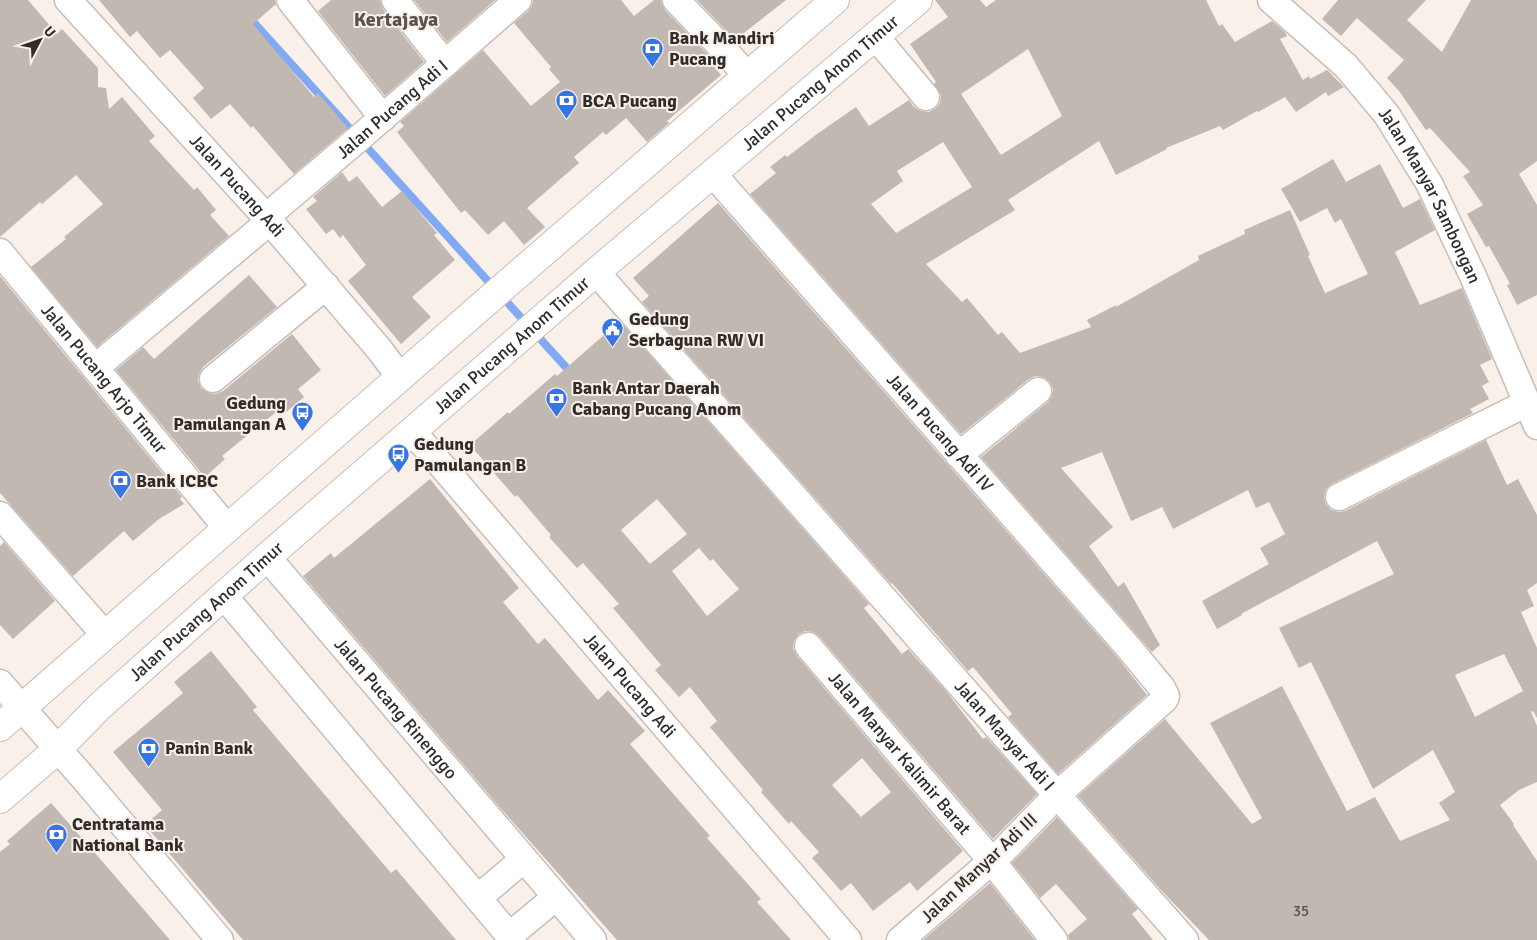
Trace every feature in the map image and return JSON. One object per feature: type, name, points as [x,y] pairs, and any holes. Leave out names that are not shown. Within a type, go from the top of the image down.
[{"type":"main road","points":[[0,727],[835,0]]},
{"type":"main road","name":"Jalan Pucang Anom Timur","points":[[0,799],[58,749],[99,707],[267,557],[596,272],[918,0]]},
{"type":"street","name":"Jalan Pucang Adi","points":[[68,0],[268,219],[380,349],[400,377]]},
{"type":"street","points":[[290,0],[367,131]]},
{"type":"street","points":[[395,0],[445,64]]},
{"type":"street","name":"Jalan Pucang Adi I","points":[[95,368],[518,0]]},
{"type":"street","points":[[676,0],[747,76]]},
{"type":"street","name":"Jalan Manyar Sambongan","points":[[1270,0],[1346,66],[1387,115],[1430,185],[1472,274],[1537,426]]},
{"type":"street","points":[[875,36],[926,98]]},
{"type":"street","name":"Jalan Pucang Adi IV","points":[[713,174],[1129,648],[1166,693]]},
{"type":"street","name":"Jalan Pucang Arjo Timur","points":[[0,252],[227,528]]},
{"type":"street","name":"Jalan Manyar Adi I","points":[[596,272],[1185,940]]},
{"type":"street","points":[[213,379],[326,286]]},
{"type":"street","points":[[959,455],[1038,391]]},
{"type":"street","points":[[1339,497],[1527,403]]},
{"type":"street","name":"Jalan Pucang Adi","points":[[412,431],[848,940]]},
{"type":"street","points":[[0,515],[104,635]]},
{"type":"street","name":"Jalan Pucang Rinenggo","points":[[267,557],[593,940]]},
{"type":"street","points":[[224,596],[511,938],[556,897]]},
{"type":"street","name":"Jalan Manyar Kalimir Barat","points":[[808,646],[995,857],[1054,940]]},
{"type":"street","points":[[0,683],[220,940]]},
{"type":"street","name":"Jalan Manyar Adi III","points":[[900,940],[995,857],[1058,794],[1165,699],[1166,693]]},
{"type":"street","points":[[478,898],[524,859]]},
{"type":"building","points":[[0,0],[28,0],[57,34],[62,29],[98,68],[98,87],[106,88],[109,109],[122,97],[155,136],[149,141],[194,190],[197,187],[216,210],[210,215],[229,236],[97,347],[31,267],[66,239],[64,237],[103,204],[76,175],[42,204],[40,202],[0,237]]},
{"type":"building","points":[[99,0],[275,0],[276,4],[253,24],[314,97],[318,93],[348,128],[294,174],[253,126],[251,128],[230,104],[211,119],[193,98],[204,88],[170,50],[160,58],[137,31],[130,37]]},
{"type":"building","points":[[331,0],[380,0],[383,9],[424,62],[385,96],[318,11]]},
{"type":"building","points":[[414,0],[495,0],[447,42]]},
{"type":"building","points":[[533,0],[621,0],[634,16],[654,0],[661,0],[665,10],[712,59],[709,61],[721,75],[667,121],[669,123],[647,142],[626,118],[606,135],[603,132],[574,157],[579,163],[527,208],[545,227],[524,245],[504,221],[488,235],[465,210],[461,213],[397,132],[404,126],[400,122],[483,50],[531,106],[560,82],[549,69],[551,67],[514,23],[528,11]]},
{"type":"building","points":[[697,0],[786,0],[735,40]]},
{"type":"building","points":[[935,0],[980,0],[986,7],[996,0],[1206,0],[1219,26],[1222,24],[1235,42],[1272,21],[1285,32],[1287,36],[1280,39],[1303,80],[1309,76],[1310,79],[1327,70],[1344,87],[1328,96],[1326,92],[1296,112],[1285,97],[1223,130],[1220,126],[1166,148],[1116,175],[1099,141],[1008,200],[1015,210],[926,264],[962,302],[967,298],[998,335],[1002,332],[1020,353],[1091,327],[1087,320],[1116,305],[1116,307],[1199,260],[1198,256],[1245,234],[1244,230],[1290,210],[1325,293],[1368,274],[1341,219],[1335,223],[1327,208],[1300,222],[1281,189],[1333,159],[1346,182],[1380,164],[1403,208],[1420,199],[1435,230],[1395,252],[1420,305],[1462,288],[1492,359],[1480,365],[1489,382],[1482,386],[1489,399],[1470,409],[1473,413],[1332,484],[1326,489],[1324,497],[1326,504],[1331,510],[1345,511],[1486,440],[1507,485],[1518,479],[1537,515],[1537,583],[1527,590],[1534,606],[1521,612],[1537,648],[1537,718],[1533,711],[1531,712],[1537,726],[1537,782],[1519,790],[1500,805],[1537,861],[1537,940],[1209,940],[1161,890],[1078,796],[1165,719],[1252,824],[1262,818],[1210,723],[1282,686],[1347,811],[1375,797],[1400,841],[1450,820],[1439,803],[1455,792],[1433,750],[1373,789],[1311,662],[1299,668],[1279,628],[1394,574],[1377,541],[1241,614],[1217,629],[1202,601],[1269,564],[1260,548],[1285,534],[1269,502],[1256,508],[1248,490],[1173,529],[1162,507],[1131,521],[1102,452],[1061,468],[1113,527],[1089,546],[1118,587],[1124,582],[1160,645],[1152,652],[981,457],[1048,402],[1052,396],[1053,389],[1049,381],[1043,377],[1035,376],[1029,379],[961,434],[750,194],[776,173],[770,167],[785,155],[787,157],[856,107],[869,126],[909,100],[914,107],[921,111],[929,112],[936,108],[940,103],[941,95],[934,84],[936,82],[910,44],[948,17]],"holes":[[[1028,49],[1062,116],[1001,155],[961,94]],[[943,142],[972,187],[896,233],[871,204],[903,181],[897,171]],[[1504,654],[1523,691],[1475,717],[1455,675]]]},
{"type":"building","points":[[1338,0],[1426,0],[1407,20],[1442,52],[1471,0],[1537,0],[1537,161],[1519,174],[1537,205],[1537,295],[1517,305],[1507,285],[1510,284],[1489,246],[1486,247],[1467,214],[1483,205],[1463,176],[1470,172],[1430,128],[1426,130],[1399,91],[1387,78],[1404,60],[1357,18],[1341,36],[1322,19]]},
{"type":"building","points":[[342,172],[349,182],[357,176],[382,207],[402,191],[437,233],[434,235],[455,260],[412,297],[431,317],[401,344],[348,281],[366,265],[343,235],[340,238],[333,229],[326,234],[306,209],[317,201],[313,197]]},
{"type":"building","points":[[718,203],[1118,658],[1147,695],[1058,774],[1008,717],[1012,714],[973,667],[968,671],[642,302],[649,296],[633,278]]},
{"type":"building","points":[[249,275],[277,307],[203,367],[198,381],[201,388],[208,393],[216,394],[223,391],[292,334],[321,370],[298,389],[304,397],[285,413],[281,408],[222,456],[225,459],[205,477],[116,370],[143,347],[154,359]]},
{"type":"building","points":[[0,276],[182,497],[180,499],[184,504],[159,519],[133,541],[124,531],[73,576],[0,493]]},
{"type":"building","points":[[620,321],[869,604],[864,608],[902,654],[908,649],[946,691],[983,739],[986,737],[1037,794],[993,839],[819,636],[813,632],[805,631],[799,634],[794,641],[793,649],[797,656],[963,851],[917,891],[910,882],[873,911],[851,883],[841,891],[812,858],[819,852],[791,821],[789,824],[761,792],[763,790],[710,727],[717,721],[690,687],[679,697],[655,670],[661,665],[613,608],[619,604],[583,563],[577,568],[549,537],[551,535],[517,495],[515,497],[470,445],[555,374],[557,376]],"holes":[[[657,499],[687,534],[650,564],[621,530]],[[699,548],[710,561],[713,559],[739,589],[707,616],[672,571]],[[862,758],[891,792],[861,817],[832,785]]]},
{"type":"building","points":[[430,479],[519,588],[503,602],[538,644],[545,638],[598,700],[608,690],[645,731],[630,744],[710,836],[707,838],[761,899],[757,902],[791,940],[617,940],[497,804],[303,576],[331,553],[334,558]]},
{"type":"building","points":[[4,542],[55,601],[13,639],[0,625],[0,546]]},
{"type":"building","points":[[211,651],[257,707],[253,710],[363,840],[391,873],[396,869],[456,940],[243,940],[145,825],[162,810],[113,752],[183,693],[174,682]]},
{"type":"building","points":[[51,803],[170,940],[0,940],[0,852],[10,844],[7,841]]},
{"type":"building","points":[[1057,817],[1138,909],[1132,914],[1153,940],[1069,940],[1068,935],[1087,919],[1056,884],[1040,898],[1012,863]]},
{"type":"building","points":[[990,883],[1035,940],[923,940]]},
{"type":"waterway","points":[[248,16],[573,375]]},
{"type":"place","name":"Bank Mandiri Pucang","points":[[653,67]]},
{"type":"place","name":"BCA Pucang","points":[[566,120]]},
{"type":"place","name":"Gedung Serbaguna RW VI","points":[[613,348]]},
{"type":"place","name":"Bank Antar Daerah Cabang Pucang Anom","points":[[556,417]]},
{"type":"place","name":"Gedung Pamulangan A","points":[[302,432]]},
{"type":"place","name":"Gedung Pamulangan B","points":[[398,473]]},
{"type":"place","name":"Bank ICBC","points":[[120,500]]},
{"type":"place","name":"Panin Bank","points":[[149,767]]},
{"type":"place","name":"Centratama National Bank","points":[[56,853]]},
{"type":"district","name":"Kertajaya","points":[[396,19]]}]
